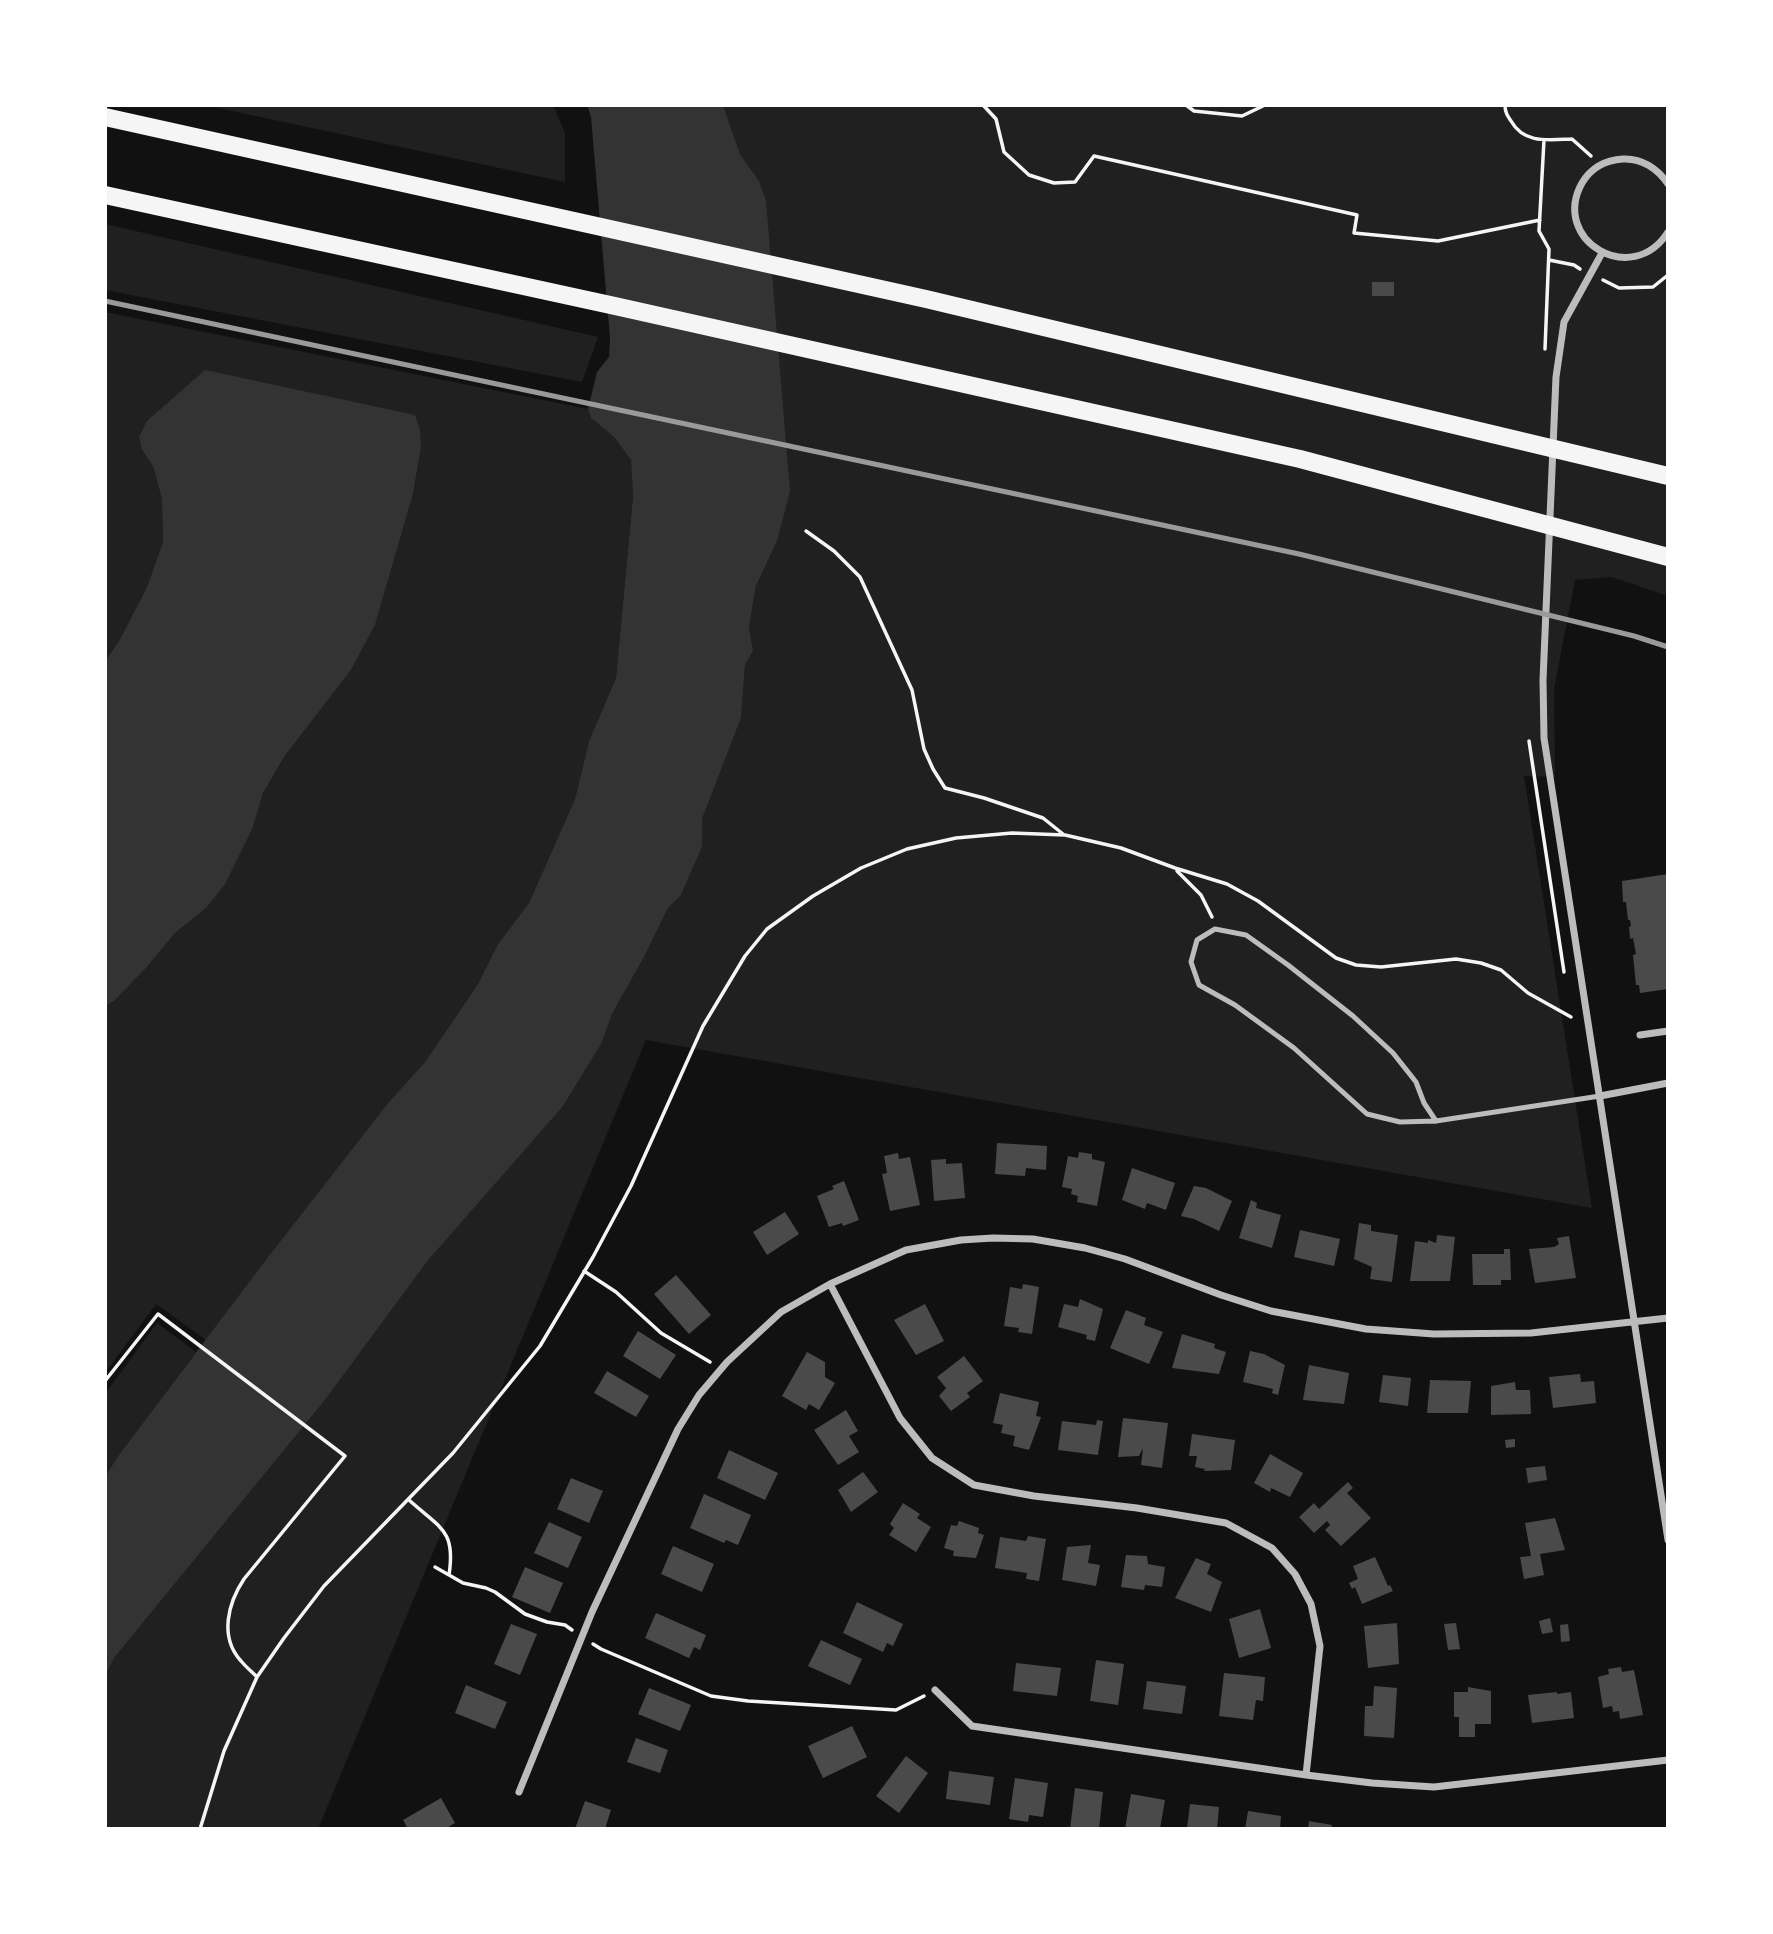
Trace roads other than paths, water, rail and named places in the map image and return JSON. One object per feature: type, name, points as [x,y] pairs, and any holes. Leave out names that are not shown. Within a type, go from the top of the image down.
[{"type":"highway","points":[[105,117],[926,299],[1668,476]]},
{"type":"highway","points":[[105,195],[1300,459],[1668,557]]},
{"type":"street","points":[[1668,184],[1656,170],[1643,162],[1611,160],[1596,167],[1585,178],[1578,191],[1575,206],[1576,221],[1582,234],[1602,253],[1634,257],[1649,252],[1662,242],[1668,232]]},
{"type":"street","points":[[1602,253],[1564,321],[1556,377],[1543,680],[1544,738],[1668,1541]]},
{"type":"street","points":[[1640,1035],[1668,1031]]},
{"type":"street","points":[[1600,1096],[1668,1083]]},
{"type":"street","points":[[519,1792],[592,1612],[678,1429],[699,1395],[727,1362],[780,1312],[830,1284],[906,1250],[961,1240],[1033,1239],[1085,1248],[1125,1259],[1271,1311],[1366,1329],[1434,1334],[1518,1333],[1668,1318]]},
{"type":"street","points":[[830,1284],[900,1418],[932,1458],[974,1485],[1226,1523],[1272,1548],[1295,1574],[1311,1604],[1320,1646],[1306,1775]]},
{"type":"street","points":[[935,1690],[972,1726],[1372,1783],[1434,1787],[1668,1760]]},
{"type":"lane","points":[[1436,1121],[1424,1103],[1416,1082],[1393,1053],[1353,1016],[1288,965],[1246,935],[1215,929],[1197,940],[1191,962],[1199,985],[1235,1004],[1294,1048],[1367,1114],[1401,1122],[1436,1121],[1600,1096]]},
{"type":"railway","points":[[105,301],[1299,554],[1634,636],[1668,647]]}]
